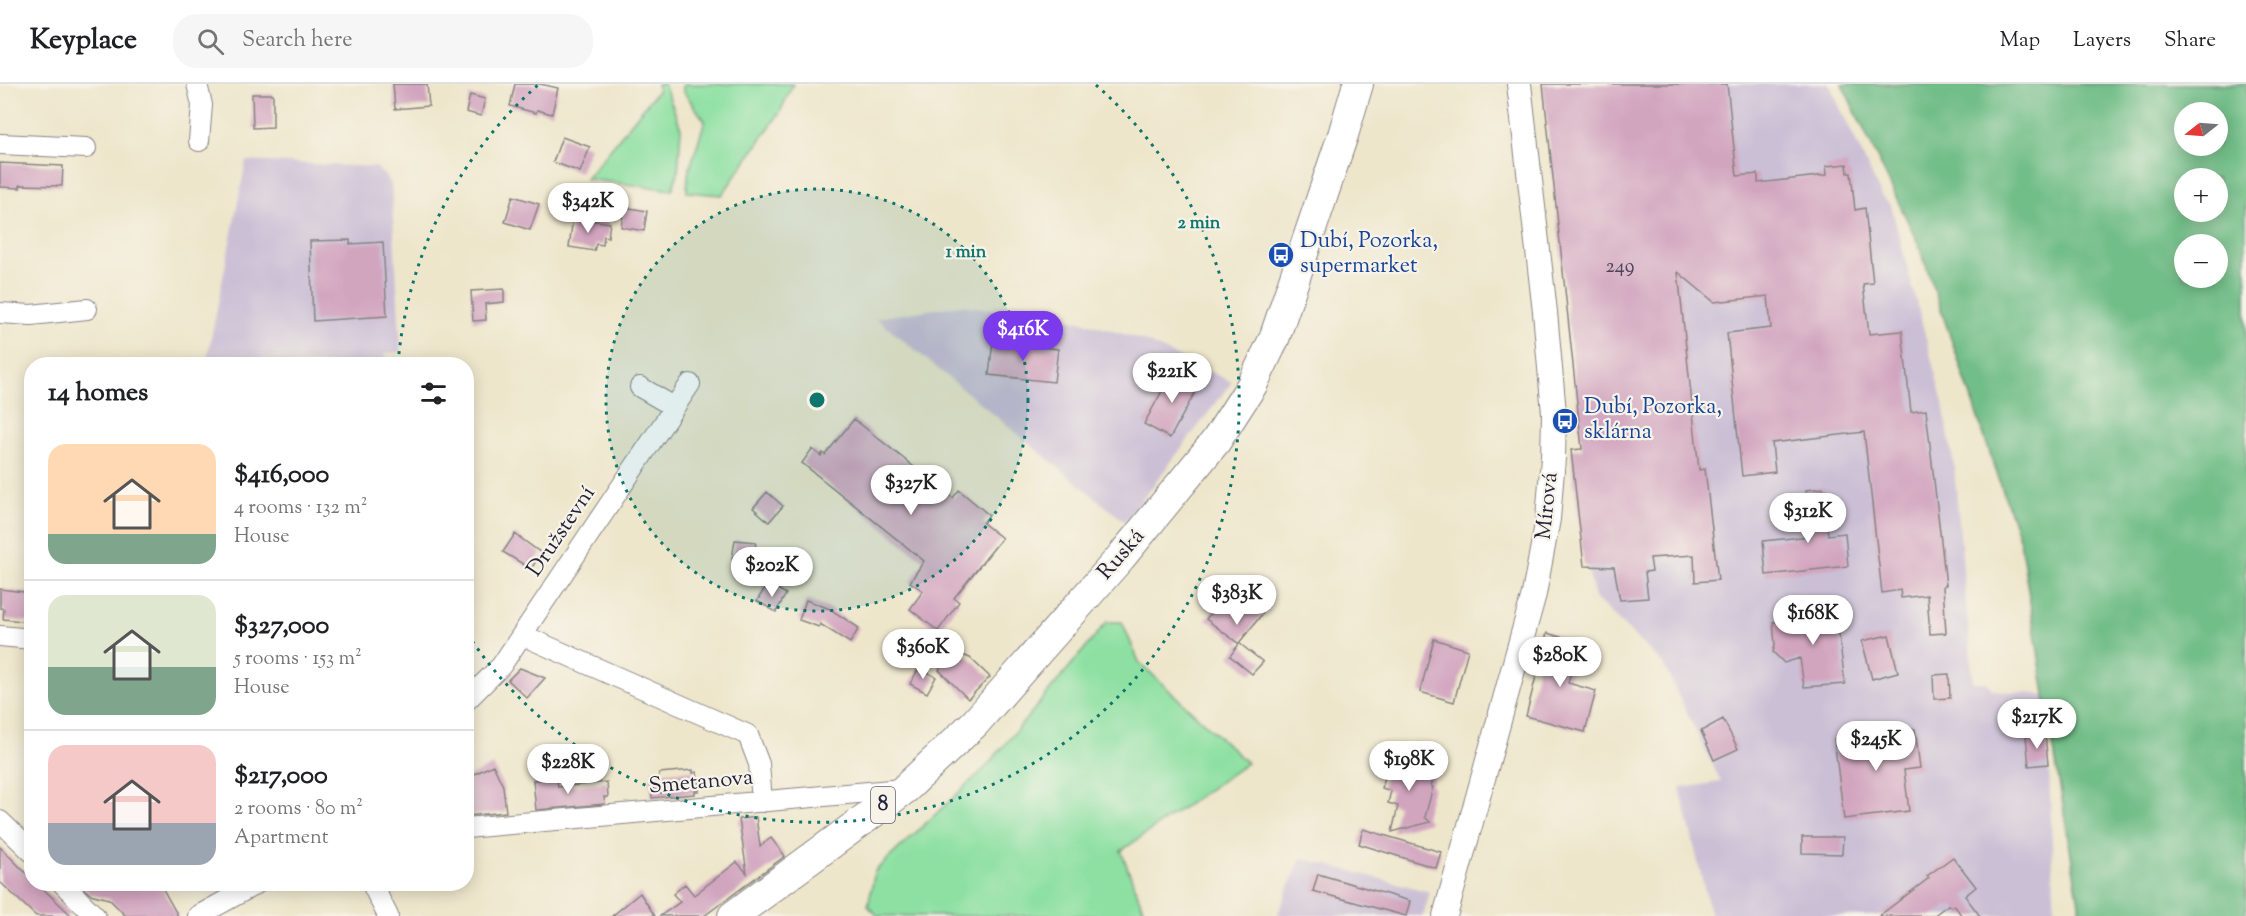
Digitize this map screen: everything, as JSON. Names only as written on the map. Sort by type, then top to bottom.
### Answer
[{"type":"main road","name":"Ruská","points":[[733,916],[905,789],[975,723],[1121,557],[1216,441],[1240,406],[1267,356],[1286,309],[1358,84]]},
{"type":"street","points":[[197,84],[202,105],[199,141]]},
{"type":"street","name":"Mírová","points":[[1445,916],[1534,594],[1545,544],[1551,492],[1554,428],[1552,378],[1519,84]]},
{"type":"street","points":[[0,144],[86,148]]},
{"type":"street","points":[[0,313],[31,315],[87,309]]},
{"type":"street","name":"Družstevní","points":[[474,693],[501,666],[690,384]]},
{"type":"street","points":[[640,387],[674,407]]},
{"type":"street","points":[[522,635],[748,735],[759,764],[762,802]]},
{"type":"street","points":[[0,636],[24,638]]},
{"type":"street","name":"Smetanova","points":[[474,827],[905,789]]},
{"type":"street","points":[[0,821],[24,844]]},
{"type":"street","points":[[70,891],[95,916]]},
{"type":"street","points":[[198,916],[243,891]]},
{"type":"street","points":[[376,891],[388,916]]},
{"type":"shaded area","points":[[1543,84],[1829,84],[1881,195],[1891,205],[1943,403],[1954,466],[1973,682],[1987,682],[1992,690],[2046,695],[2055,916],[1711,916],[1680,788],[1721,782],[1663,664],[1595,598],[1587,566],[1584,563],[1571,450],[1582,449]]},
{"type":"shaded area","points":[[246,161],[376,167],[391,184],[401,352],[385,353],[385,357],[207,357]]},
{"type":"shaded area","points":[[961,305],[1080,321],[1140,339],[1232,382],[1125,522],[876,318]]},
{"type":"shaded area","points":[[1301,858],[1430,892],[1423,916],[1277,916]]},
{"type":"green space","points":[[657,84],[664,84],[681,128],[678,173],[672,190],[586,179],[658,90]]},
{"type":"green space","points":[[683,84],[793,84],[780,112],[722,195],[687,192],[688,174],[705,121],[683,91]]},
{"type":"green space","points":[[1842,84],[2246,84],[2246,916],[2081,916],[2020,541],[1919,245]]},
{"type":"green space","points":[[1107,622],[1122,622],[1139,662],[1247,763],[1121,851],[1146,916],[878,916],[868,906],[875,871],[986,767]]},
{"type":"building","points":[[393,84],[427,84],[429,106],[395,109]]},
{"type":"building","points":[[515,84],[540,84],[558,88],[552,114],[537,110],[536,113],[510,106]]},
{"type":"building","points":[[1543,84],[1727,84],[1737,176],[1758,174],[1758,183],[1827,175],[1826,166],[1847,164],[1848,173],[1851,173],[1855,210],[1865,208],[1873,283],[1863,284],[1869,334],[1902,331],[1911,412],[1926,410],[1946,585],[1943,586],[1946,633],[1930,634],[1927,595],[1901,598],[1900,590],[1882,593],[1864,432],[1772,443],[1775,472],[1742,476],[1727,333],[1771,328],[1768,296],[1714,302],[1678,272],[1699,470],[1705,469],[1718,580],[1695,582],[1694,555],[1650,558],[1652,571],[1645,572],[1648,598],[1620,600],[1614,567],[1584,566],[1571,450],[1582,449]]},
{"type":"building","points":[[252,94],[273,94],[273,127],[253,128]]},
{"type":"building","points":[[470,95],[485,99],[481,116],[466,112]]},
{"type":"building","points":[[562,137],[590,147],[580,172],[553,162]]},
{"type":"building","points":[[0,163],[63,166],[62,186],[0,187]]},
{"type":"building","points":[[513,196],[539,204],[530,230],[505,222]]},
{"type":"building","points":[[624,207],[647,211],[644,231],[621,227]]},
{"type":"building","points":[[573,218],[610,223],[608,237],[604,236],[603,245],[596,244],[594,251],[569,247]]},
{"type":"building","points":[[350,240],[350,244],[383,242],[387,316],[313,321],[310,241]]},
{"type":"building","points":[[504,289],[504,302],[485,304],[486,320],[473,321],[471,291]]},
{"type":"building","points":[[993,341],[1058,349],[1054,382],[989,375]]},
{"type":"building","points":[[1173,371],[1199,385],[1170,438],[1144,424]]},
{"type":"building","points":[[854,419],[953,498],[959,490],[989,515],[983,523],[1002,538],[954,598],[959,602],[938,631],[910,609],[923,591],[910,582],[924,561],[802,463],[812,449],[821,456],[823,453],[825,455]]},
{"type":"building","points":[[1823,488],[1828,535],[1845,533],[1848,566],[1766,575],[1763,541],[1811,536],[1806,490]]},
{"type":"building","points":[[767,492],[783,506],[769,522],[753,508]]},
{"type":"building","points":[[515,534],[541,553],[531,569],[503,552]]},
{"type":"building","points":[[735,540],[756,542],[753,561],[732,559]]},
{"type":"building","points":[[768,583],[786,594],[776,612],[757,601]]},
{"type":"building","points":[[1231,588],[1263,613],[1239,643],[1263,662],[1252,674],[1230,656],[1239,644],[1206,619]]},
{"type":"building","points":[[0,589],[24,592],[24,621],[3,619],[4,609],[0,608]]},
{"type":"building","points":[[806,600],[830,609],[859,628],[850,643],[820,624],[819,627],[799,620]]},
{"type":"building","points":[[1835,602],[1845,684],[1804,687],[1800,658],[1784,663],[1773,652],[1775,645],[1773,622],[1812,617],[1811,605]]},
{"type":"building","points":[[1547,633],[1574,641],[1572,648],[1577,650],[1568,683],[1596,691],[1585,732],[1526,716]]},
{"type":"building","points":[[1889,635],[1898,672],[1872,679],[1862,641]]},
{"type":"building","points":[[1434,639],[1468,650],[1454,702],[1420,692]]},
{"type":"building","points":[[950,650],[970,658],[990,677],[968,699],[939,670]]},
{"type":"building","points":[[520,668],[545,678],[527,698],[508,680]]},
{"type":"building","points":[[919,668],[936,677],[927,693],[910,684]]},
{"type":"building","points":[[1949,674],[1950,698],[1934,699],[1933,675]]},
{"type":"building","points":[[1723,719],[1738,749],[1714,760],[1701,731]]},
{"type":"building","points":[[1915,729],[1920,768],[1904,770],[1909,811],[1844,819],[1834,739]]},
{"type":"building","points":[[2045,734],[2048,764],[2029,766],[2026,736]]},
{"type":"building","points":[[1390,758],[1413,765],[1415,759],[1431,764],[1429,771],[1435,773],[1425,817],[1430,822],[1392,832],[1398,806],[1388,803],[1391,791],[1382,788]]},
{"type":"building","points":[[493,765],[503,786],[506,812],[474,815],[474,774]]},
{"type":"building","points":[[693,770],[693,773],[697,772],[699,791],[695,791],[695,794],[652,798],[650,779],[659,778],[659,773]]},
{"type":"building","points":[[557,779],[558,787],[607,782],[608,797],[604,797],[605,804],[536,810],[533,780]]},
{"type":"building","points":[[756,817],[760,846],[771,838],[785,856],[704,916],[660,916],[680,902],[673,894],[685,884],[694,895],[737,862],[747,873],[739,819]]},
{"type":"building","points":[[1363,829],[1441,852],[1436,868],[1359,844]]},
{"type":"building","points":[[1802,837],[1843,837],[1842,854],[1802,853]]},
{"type":"building","points":[[0,847],[24,871],[24,891],[45,891],[72,916],[36,916],[0,882]]},
{"type":"building","points":[[1953,857],[1976,887],[1965,896],[1980,916],[1962,916],[1954,905],[1951,907],[1948,905],[1933,916],[1879,916],[1929,878],[1927,876]]},
{"type":"building","points":[[1318,874],[1410,901],[1406,916],[1313,891]]},
{"type":"building","points":[[87,891],[164,891],[178,916],[126,916],[109,899]]},
{"type":"building","points":[[640,893],[655,916],[612,916]]},
{"type":"place","name":"Dubí, Pozorka, supermarket","points":[[1281,255]]},
{"type":"place","name":"Dubí, Pozorka, sklárna","points":[[1565,421]]}]
